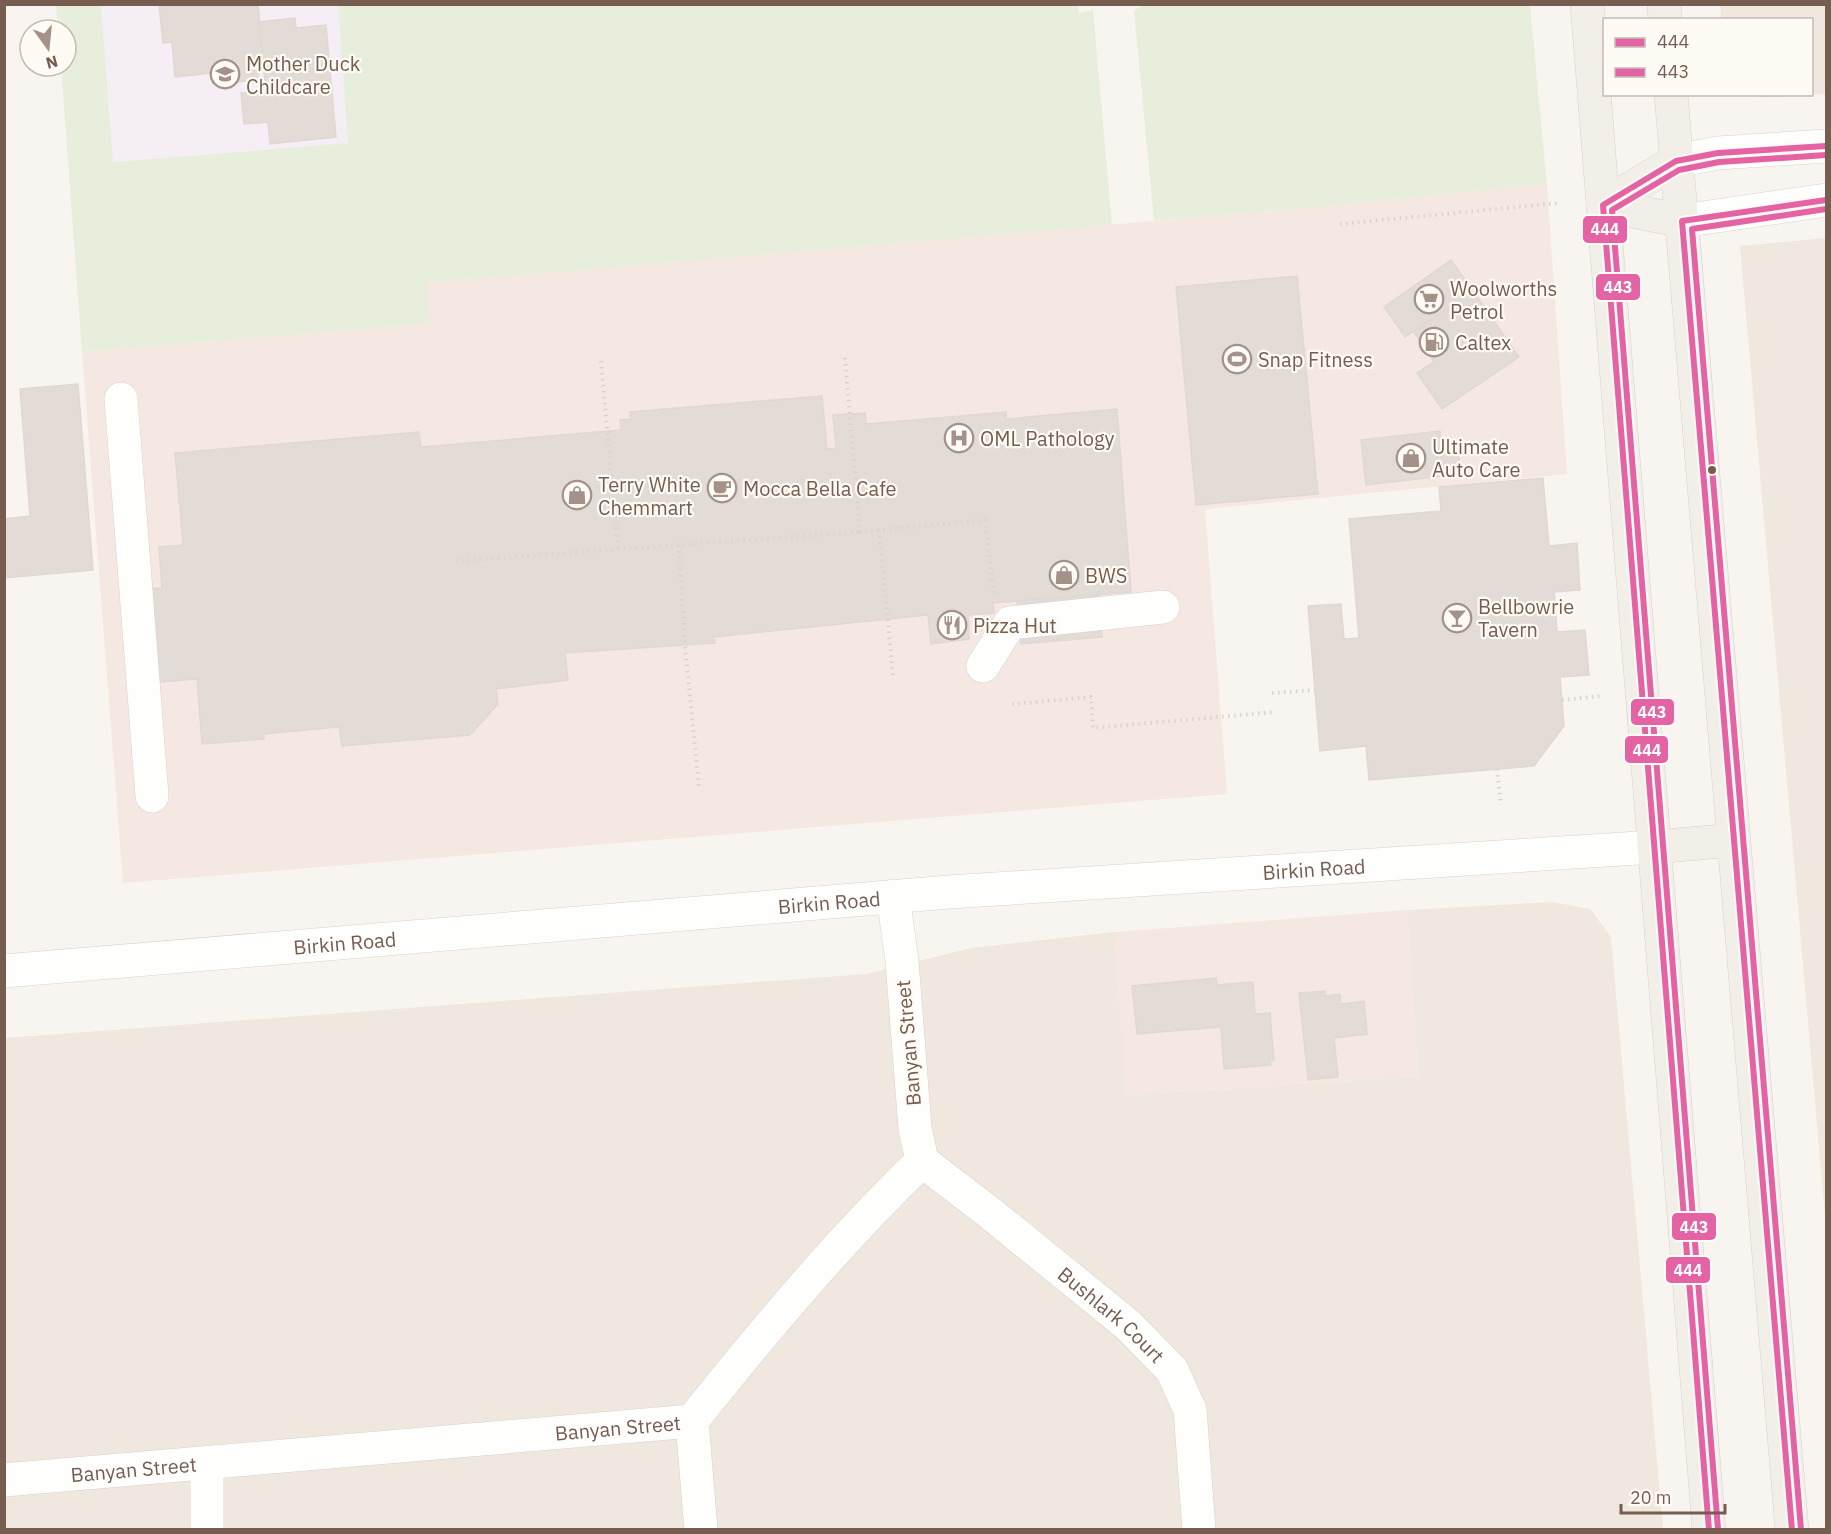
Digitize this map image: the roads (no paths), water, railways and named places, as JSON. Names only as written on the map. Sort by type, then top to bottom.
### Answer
[{"type":"main road","points":[[1587,4],[1709,1530]]},
{"type":"main road","points":[[1671,96],[1792,1530]]},
{"type":"main road","points":[[1603,205],[1676,161]]},
{"type":"main road","points":[[1603,205],[1682,221]]},
{"type":"main road","points":[[1654,847],[1734,840]]},
{"type":"street","points":[[1676,161],[1718,153],[1827,146]]},
{"type":"street","points":[[1682,221],[1827,200]]},
{"type":"street","points":[[121,399],[152,796]]},
{"type":"street","points":[[983,666],[1010,622],[1163,607]]},
{"type":"street","name":"Birkin Road","points":[[4,970],[893,896],[1654,847]]},
{"type":"street","name":"Banyan Street","points":[[4,1480],[692,1421],[734,1368],[878,1203],[922,1161],[915,1128],[902,961],[893,896]]},
{"type":"street","name":"Bushlark Court","points":[[922,1161],[1128,1325],[1172,1370],[1190,1410],[1199,1530]]},
{"type":"street","points":[[692,1421],[701,1530]]},
{"type":"street","points":[[207,1464],[207,1530]]},
{"type":"place","name":"Mother Duck Childcare","points":[[225,74]]},
{"type":"place","name":"Woolworths Petrol","points":[[1429,299]]},
{"type":"place","name":"Caltex","points":[[1434,342]]},
{"type":"place","name":"Snap Fitness","points":[[1237,359]]},
{"type":"place","name":"OML Pathology","points":[[959,438]]},
{"type":"place","name":"Ultimate Auto Care","points":[[1411,458]]},
{"type":"place","name":"Mocca Bella Cafe","points":[[722,488]]},
{"type":"place","name":"Terry White Chemmart","points":[[577,495]]},
{"type":"place","name":"BWS","points":[[1064,575]]},
{"type":"place","name":"Bellbowrie Tavern","points":[[1457,618]]},
{"type":"place","name":"Pizza Hut","points":[[952,625]]}]
